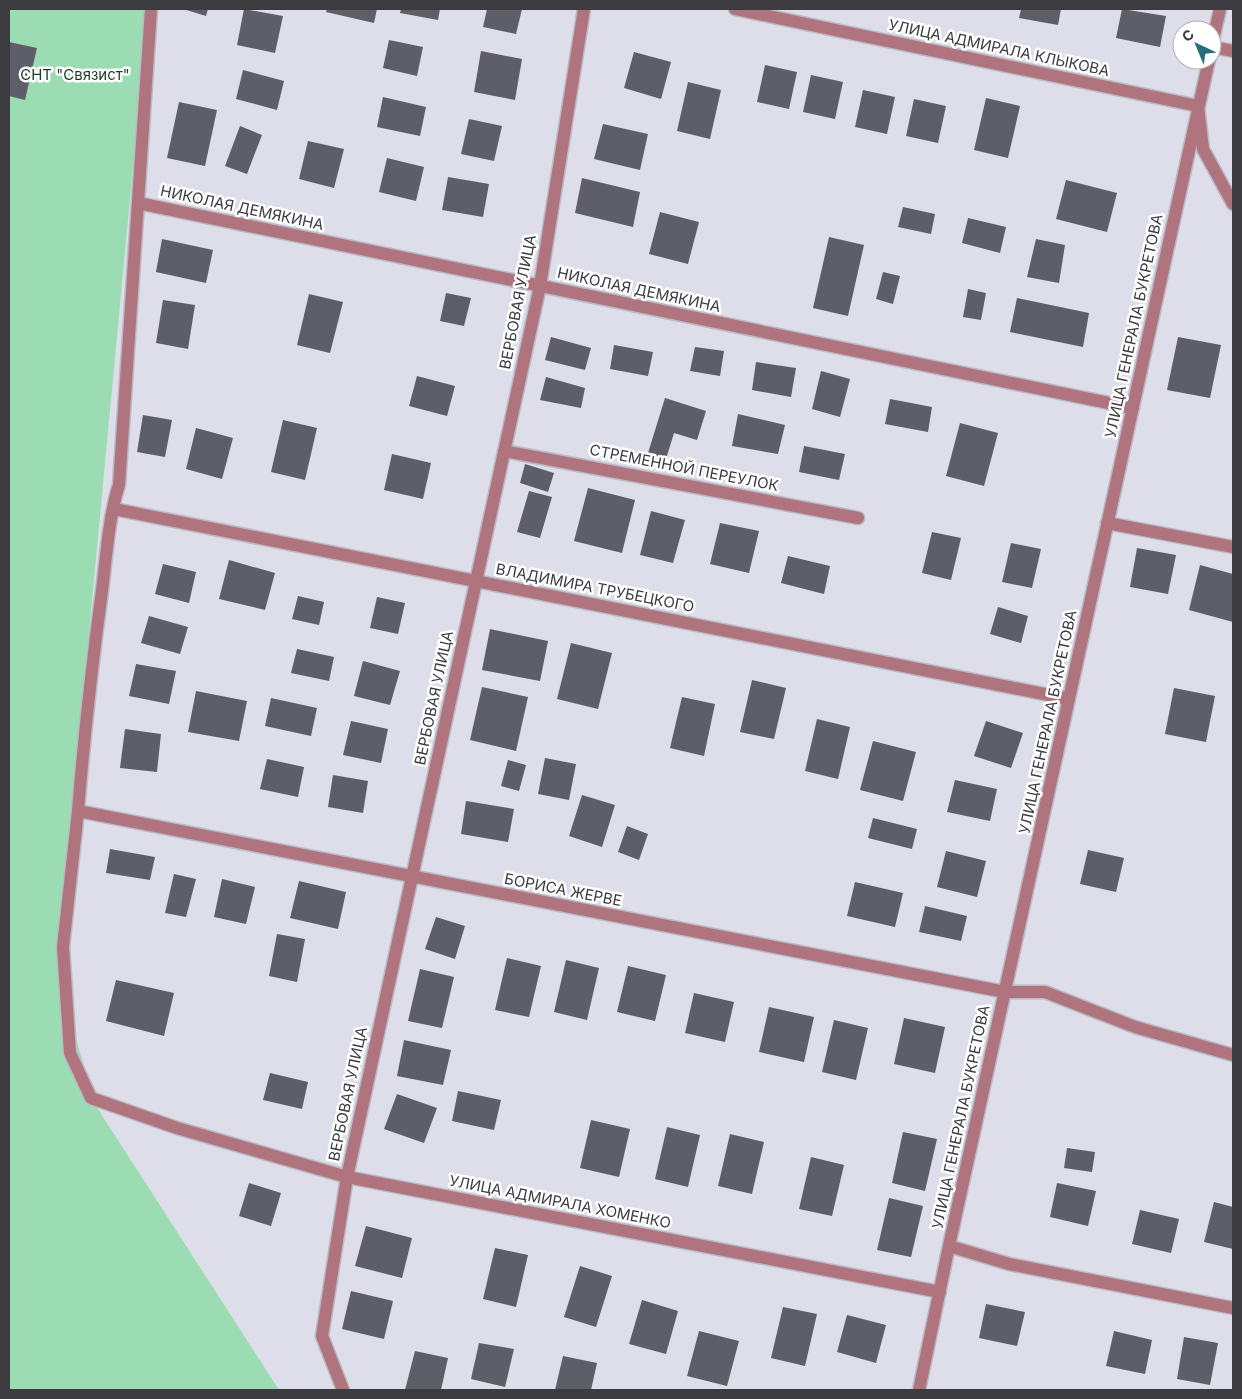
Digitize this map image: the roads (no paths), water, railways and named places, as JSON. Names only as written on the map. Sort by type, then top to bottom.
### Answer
[{"type":"street","name":"УЛИЦА АДМИРАЛА ХОМЕНКО","points":[[151,9],[119,485],[116,495],[88,702],[63,947],[70,1053],[91,1098],[177,1128],[347,1177],[940,1292]]},
{"type":"street","name":"ВЕРБОВАЯ УЛИЦА","points":[[343,1390],[322,1336],[347,1177],[540,286],[584,9]]},
{"type":"street","name":"УЛИЦА АДМИРАЛА КЛЫКОВА","points":[[735,9],[1198,106]]},
{"type":"street","name":"УЛИЦА ГЕНЕРАЛА БУКРЕТОВА","points":[[920,1390],[949,1246],[1206,70]]},
{"type":"street","points":[[1198,106],[1203,148],[1233,204]]},
{"type":"street","name":"НИКОЛАЯ ДЕМЯКИНА","points":[[138,203],[1133,408]]},
{"type":"street","name":"СТРЕМЕННОЙ ПЕРЕУЛОК","points":[[504,450],[858,518]]},
{"type":"street","name":"ВЛАДИМИРА ТРУБЕЦКОГО","points":[[114,509],[1069,699]]},
{"type":"street","points":[[1107,524],[1233,547]]},
{"type":"street","name":"БОРИСА ЖЕРВЕ","points":[[78,811],[115,820],[1005,992],[1045,992],[1135,1026],[1233,1056]]},
{"type":"street","points":[[949,1246],[1009,1264],[1233,1308]]},
{"type":"park label","name":"СНТ \"Связист\"","points":[[75,75]]}]
